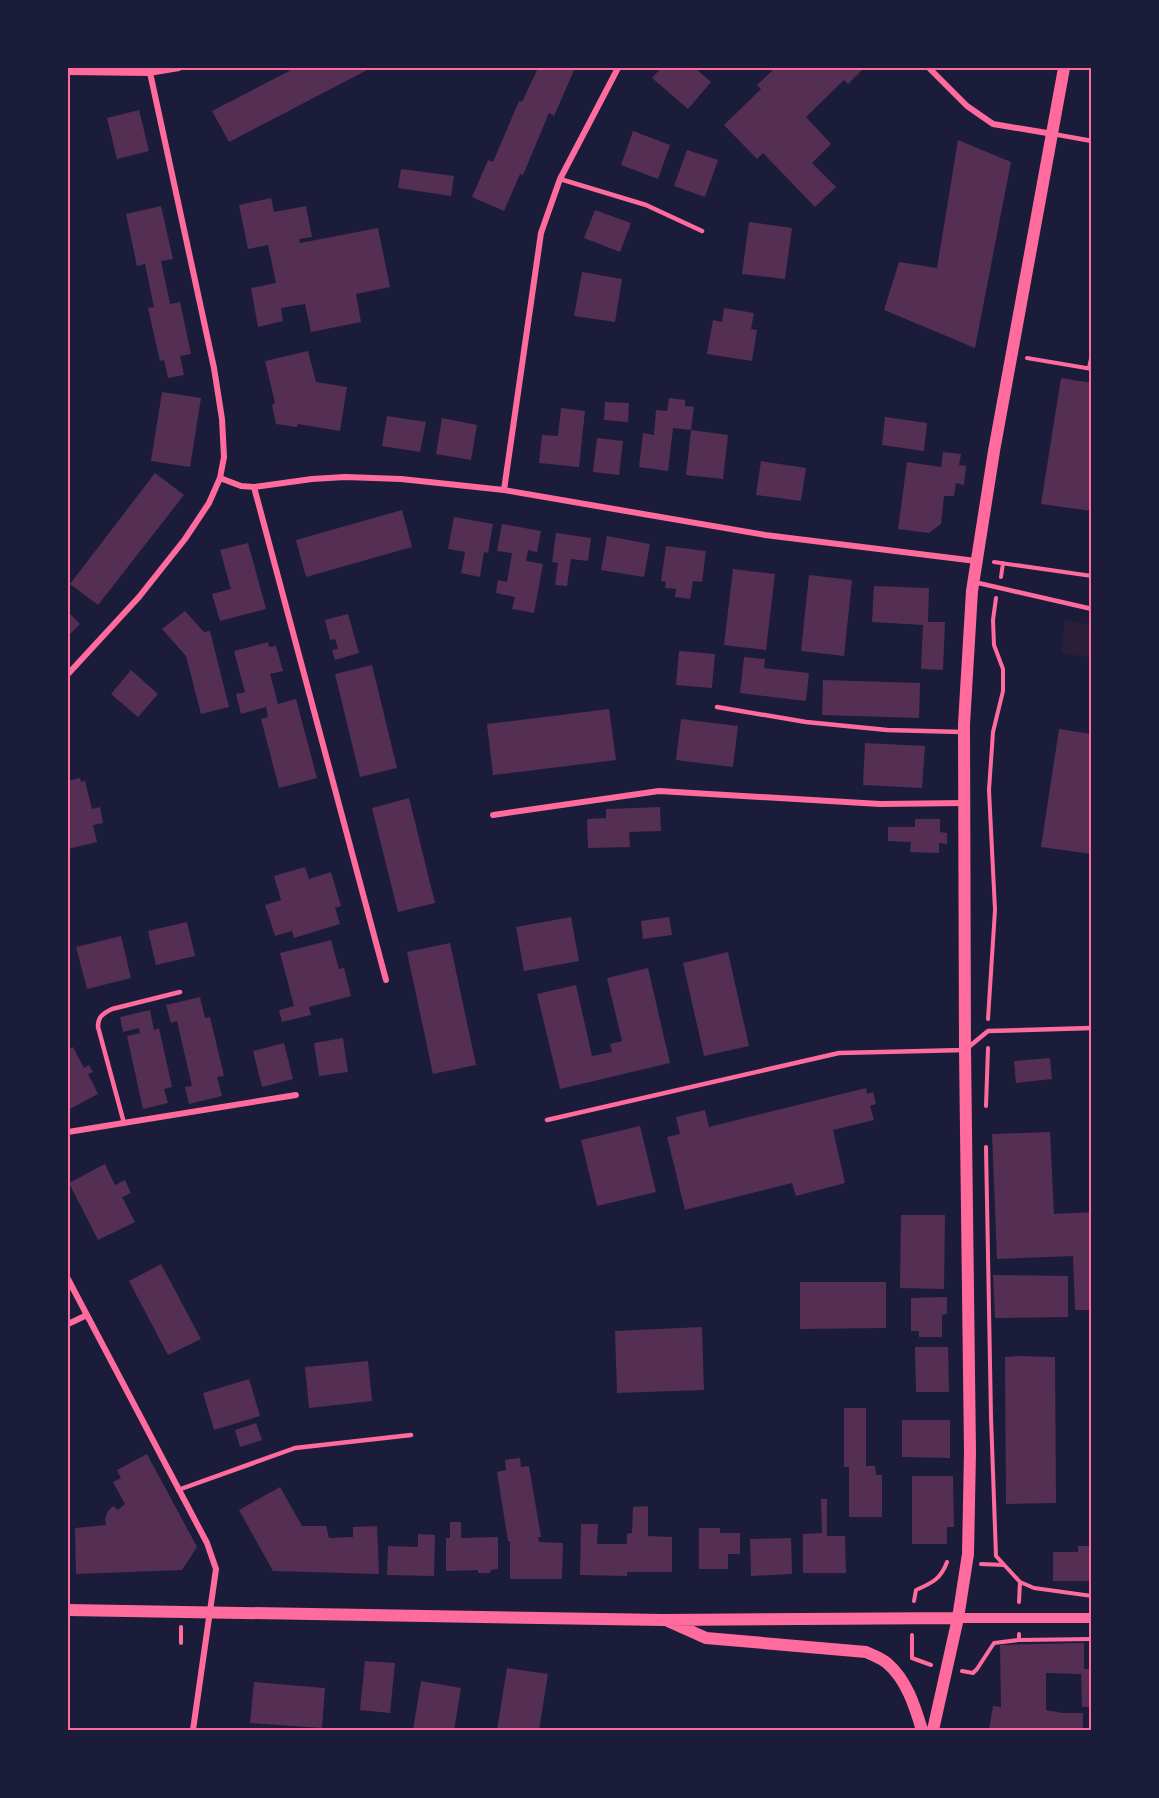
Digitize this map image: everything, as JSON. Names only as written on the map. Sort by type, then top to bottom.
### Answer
[{"type":"main road","points":[[933,1731],[958,1618],[968,1554],[964,732],[973,582],[994,451],[1064,68]]},
{"type":"main road","points":[[68,1610],[664,1620],[958,1618]]},
{"type":"main road","points":[[664,1620],[706,1638],[866,1652],[886,1662],[898,1676],[913,1702],[922,1731]]},
{"type":"street","points":[[68,72],[179,68]]},
{"type":"street","points":[[504,490],[541,233],[560,179],[618,68]]},
{"type":"street","points":[[929,68],[968,106],[993,124],[1053,134]]},
{"type":"street","points":[[68,674],[139,597],[184,539],[209,503],[220,478],[224,457],[222,419],[214,368],[149,70]]},
{"type":"street","points":[[220,478],[241,486],[254,487],[345,477],[401,479],[504,490],[765,535],[976,561]]},
{"type":"street","points":[[254,487],[386,980]]},
{"type":"street","points":[[494,814],[659,791],[880,804],[965,803]]},
{"type":"street","points":[[68,1132],[296,1095]]},
{"type":"street","points":[[68,1279],[207,1543],[216,1569],[193,1731]]},
{"type":"street","points":[[68,1324],[87,1315]]},
{"type":"street","points":[[958,1618],[1092,1618]]},
{"type":"lane","points":[[1053,134],[1092,141]]},
{"type":"lane","points":[[560,179],[646,205],[702,231]]},
{"type":"lane","points":[[973,582],[1092,609]]},
{"type":"lane","points":[[717,707],[806,722],[887,730],[964,732]]},
{"type":"lane","points":[[124,1123],[98,1028],[98,1020],[112,1009],[180,992]]},
{"type":"lane","points":[[548,1120],[839,1053],[965,1050],[988,1031],[1092,1028]]},
{"type":"lane","points":[[178,1490],[295,1448],[411,1435]]},
{"type":"path","points":[[1013,356],[1090,368],[1092,354]]},
{"type":"path","points":[[976,561],[1092,576]]},
{"type":"path","points":[[985,1113],[995,910],[989,790],[993,732],[1004,691],[1003,669],[994,645],[993,620],[1003,563]]},
{"type":"path","points":[[986,1137],[996,1556],[1020,1582],[1034,1588],[1092,1596]]},
{"type":"path","points":[[1019,1640],[1092,1639]]},
{"type":"shaded area","points":[[1065,620],[1091,625],[1091,658],[1061,653]]},
{"type":"building","points":[[295,68],[371,68],[229,142],[212,111]]},
{"type":"building","points":[[538,68],[575,68],[554,116],[549,113],[523,175],[520,174],[504,211],[472,197],[488,160],[493,162],[519,101],[522,102]]},
{"type":"building","points":[[661,68],[695,68],[711,82],[688,109],[652,78]]},
{"type":"building","points":[[775,68],[864,68],[848,84],[844,80],[806,117],[831,144],[812,163],[836,187],[815,207],[763,153],[757,159],[724,125],[761,89],[757,85]]},
{"type":"building","points":[[139,110],[149,151],[117,159],[107,118]]},
{"type":"building","points":[[633,131],[670,145],[658,179],[621,165]]},
{"type":"building","points":[[958,140],[1011,162],[975,348],[884,310],[899,262],[937,268]]},
{"type":"building","points":[[687,150],[718,160],[705,197],[674,186]]},
{"type":"building","points":[[401,169],[454,176],[451,196],[398,188]]},
{"type":"building","points":[[271,198],[274,212],[306,206],[312,237],[299,239],[300,243],[378,228],[390,287],[356,294],[361,322],[311,332],[305,304],[281,308],[283,321],[258,327],[251,288],[276,283],[268,245],[248,249],[239,205]]},
{"type":"building","points":[[161,206],[173,259],[161,261],[170,304],[180,302],[191,354],[180,356],[184,375],[168,378],[164,360],[160,361],[148,308],[154,307],[145,264],[137,266],[126,214]]},
{"type":"building","points":[[595,210],[631,223],[620,252],[584,238]]},
{"type":"building","points":[[749,222],[792,228],[785,279],[742,274]]},
{"type":"building","points":[[582,272],[622,279],[615,322],[574,316]]},
{"type":"building","points":[[724,308],[754,313],[751,329],[757,330],[752,361],[707,354],[713,320],[722,322]]},
{"type":"building","points":[[308,351],[316,382],[347,387],[340,431],[298,424],[297,427],[276,424],[272,405],[275,403],[265,361]]},
{"type":"building","points":[[1061,378],[1092,383],[1092,511],[1041,504]]},
{"type":"building","points":[[162,392],[201,398],[190,467],[151,461]]},
{"type":"building","points":[[669,398],[685,400],[685,406],[694,407],[691,430],[673,428],[668,471],[639,467],[643,433],[654,435],[656,410],[667,411]]},
{"type":"building","points":[[605,402],[629,403],[628,422],[604,420]]},
{"type":"building","points":[[561,408],[585,411],[579,467],[539,463],[542,435],[558,436]]},
{"type":"building","points":[[387,416],[426,422],[420,452],[382,446]]},
{"type":"building","points":[[885,417],[927,423],[924,451],[882,445]]},
{"type":"building","points":[[442,418],[477,425],[471,460],[436,454]]},
{"type":"building","points":[[691,430],[728,435],[723,479],[686,475]]},
{"type":"building","points":[[597,438],[623,441],[619,475],[593,472]]},
{"type":"building","points":[[943,452],[961,454],[959,465],[966,466],[964,485],[956,483],[954,496],[944,496],[941,524],[929,533],[898,529],[907,462],[941,467]]},
{"type":"building","points":[[761,461],[806,468],[801,501],[756,495]]},
{"type":"building","points":[[155,473],[184,495],[98,605],[70,584]]},
{"type":"building","points":[[402,510],[412,547],[306,577],[296,540]]},
{"type":"building","points":[[454,517],[493,524],[488,553],[484,552],[480,577],[461,573],[465,552],[448,549]]},
{"type":"building","points":[[502,524],[541,531],[537,552],[528,550],[526,561],[543,564],[534,613],[512,609],[515,597],[496,593],[498,580],[507,582],[512,553],[497,551]]},
{"type":"building","points":[[556,533],[591,538],[588,561],[571,559],[567,586],[555,585],[558,563],[552,562]]},
{"type":"building","points":[[607,536],[650,544],[644,577],[601,570]]},
{"type":"building","points":[[248,543],[266,609],[220,621],[212,594],[231,589],[220,550]]},
{"type":"building","points":[[666,546],[706,551],[702,582],[693,581],[690,599],[675,597],[676,589],[665,588],[666,582],[661,581]]},
{"type":"building","points":[[733,569],[775,574],[766,650],[724,645]]},
{"type":"building","points":[[809,575],[852,580],[844,656],[801,651]]},
{"type":"building","points":[[874,586],[929,588],[928,622],[945,622],[943,670],[921,669],[923,625],[872,622]]},
{"type":"building","points":[[185,611],[204,632],[210,631],[229,707],[201,714],[186,656],[162,629]]},
{"type":"building","points":[[68,612],[80,624],[68,636]]},
{"type":"building","points":[[348,614],[359,653],[335,660],[332,650],[338,649],[335,639],[330,640],[325,620]]},
{"type":"building","points":[[268,642],[269,647],[276,646],[283,671],[270,674],[278,704],[296,699],[317,778],[279,788],[261,719],[268,717],[266,707],[241,714],[236,694],[245,692],[234,651]]},
{"type":"building","points":[[679,651],[715,654],[712,688],[676,685]]},
{"type":"building","points":[[744,657],[765,659],[764,668],[809,673],[806,701],[740,693]]},
{"type":"building","points":[[372,665],[397,768],[360,777],[335,674]]},
{"type":"building","points":[[131,670],[158,694],[138,717],[111,694]]},
{"type":"building","points":[[823,680],[920,683],[919,718],[822,715]]},
{"type":"building","points":[[609,709],[616,760],[493,775],[487,724]]},
{"type":"building","points":[[681,719],[738,726],[733,767],[676,760]]},
{"type":"building","points":[[1059,729],[1092,734],[1092,854],[1041,847]]},
{"type":"building","points":[[865,743],[925,746],[922,788],[863,785]]},
{"type":"building","points":[[80,778],[81,782],[85,781],[92,809],[100,807],[103,823],[93,825],[97,842],[68,849],[68,781]]},
{"type":"building","points":[[409,798],[435,903],[398,912],[372,808]]},
{"type":"building","points":[[660,807],[661,831],[629,832],[630,847],[588,848],[587,819],[606,818],[606,809]]},
{"type":"building","points":[[915,819],[940,819],[940,832],[947,833],[947,844],[939,843],[939,853],[910,852],[911,842],[888,841],[888,827],[915,827]]},
{"type":"building","points":[[305,867],[309,879],[331,872],[341,906],[335,908],[340,924],[294,938],[292,931],[275,936],[265,905],[281,900],[274,876]]},
{"type":"building","points":[[571,917],[579,961],[524,971],[516,927]]},
{"type":"building","points":[[669,917],[672,935],[643,939],[641,921]]},
{"type":"building","points":[[187,922],[195,956],[156,965],[148,931]]},
{"type":"building","points":[[121,936],[131,978],[87,989],[76,947]]},
{"type":"building","points":[[331,940],[339,969],[344,968],[351,996],[309,1007],[311,1015],[282,1022],[279,1010],[294,1006],[280,953]]},
{"type":"building","points":[[450,943],[476,1065],[433,1074],[407,952]]},
{"type":"building","points":[[728,952],[749,1046],[704,1056],[683,963]]},
{"type":"building","points":[[648,968],[670,1063],[560,1089],[537,994],[576,985],[592,1056],[612,1052],[610,1044],[622,1041],[607,978]]},
{"type":"building","points":[[200,997],[205,1018],[210,1017],[224,1076],[217,1077],[222,1096],[189,1104],[185,1087],[192,1086],[177,1021],[171,1023],[166,1005]]},
{"type":"building","points":[[150,1010],[154,1030],[159,1028],[172,1087],[164,1089],[168,1103],[143,1109],[127,1036],[140,1033],[139,1028],[123,1032],[120,1017]]},
{"type":"building","points":[[343,1038],[348,1072],[319,1076],[314,1043]]},
{"type":"building","points":[[284,1043],[293,1079],[262,1087],[253,1051]]},
{"type":"building","points":[[73,1047],[84,1068],[89,1065],[93,1072],[88,1074],[98,1094],[68,1110],[68,1050]]},
{"type":"building","points":[[1050,1058],[1052,1079],[1016,1083],[1014,1061]]},
{"type":"building","points":[[866,1088],[867,1094],[873,1092],[876,1104],[870,1106],[874,1120],[833,1130],[845,1183],[796,1196],[792,1183],[685,1210],[667,1137],[680,1134],[676,1117],[705,1110],[709,1127]]},
{"type":"building","points":[[640,1126],[656,1192],[597,1206],[581,1140]]},
{"type":"building","points":[[1050,1132],[1054,1214],[1092,1212],[1092,1310],[1075,1310],[1073,1256],[997,1259],[992,1134]]},
{"type":"building","points":[[105,1164],[115,1185],[125,1180],[131,1193],[122,1197],[135,1222],[98,1240],[69,1183]]},
{"type":"building","points":[[901,1215],[945,1215],[944,1289],[900,1288]]},
{"type":"building","points":[[161,1264],[201,1339],[168,1355],[129,1281]]},
{"type":"building","points":[[993,1275],[1068,1276],[1068,1317],[995,1318]]},
{"type":"building","points":[[800,1282],[886,1282],[886,1328],[800,1329]]},
{"type":"building","points":[[947,1297],[947,1314],[942,1315],[942,1337],[919,1337],[919,1331],[911,1331],[911,1298]]},
{"type":"building","points":[[702,1327],[704,1390],[617,1393],[615,1331]]},
{"type":"building","points":[[915,1347],[948,1347],[949,1392],[916,1392]]},
{"type":"building","points":[[1005,1357],[1055,1357],[1056,1503],[1006,1504]]},
{"type":"building","points":[[368,1361],[372,1401],[309,1408],[305,1367]]},
{"type":"building","points":[[249,1379],[260,1416],[214,1430],[203,1393]]},
{"type":"building","points":[[844,1408],[866,1408],[866,1466],[875,1466],[876,1475],[882,1475],[882,1517],[849,1517],[849,1467],[844,1467]]},
{"type":"building","points":[[902,1420],[950,1420],[950,1458],[902,1457]]},
{"type":"building","points":[[256,1423],[262,1440],[240,1447],[235,1430]]},
{"type":"building","points":[[147,1454],[197,1547],[182,1570],[76,1574],[75,1528],[106,1525],[105,1519],[108,1511],[113,1506],[118,1510],[125,1504],[113,1482],[121,1478],[117,1470]]},
{"type":"building","points":[[520,1458],[521,1467],[529,1466],[541,1537],[538,1537],[539,1542],[563,1543],[562,1579],[510,1579],[510,1541],[508,1541],[497,1472],[506,1470],[505,1460]]},
{"type":"building","points":[[912,1476],[953,1476],[954,1527],[947,1527],[947,1544],[912,1544]]},
{"type":"building","points":[[280,1487],[302,1526],[326,1526],[329,1538],[353,1537],[353,1527],[377,1526],[379,1574],[273,1571],[239,1510]]},
{"type":"building","points":[[821,1499],[827,1499],[827,1536],[845,1536],[846,1573],[803,1573],[803,1534],[822,1533]]},
{"type":"building","points":[[648,1506],[648,1536],[672,1537],[672,1572],[627,1572],[627,1576],[580,1575],[581,1524],[598,1524],[597,1544],[627,1544],[627,1534],[632,1533],[633,1507]]},
{"type":"building","points":[[450,1522],[461,1522],[461,1538],[498,1537],[498,1569],[491,1570],[490,1573],[478,1573],[478,1570],[446,1571],[446,1538],[450,1538]]},
{"type":"building","points":[[699,1528],[720,1528],[720,1533],[740,1533],[740,1554],[728,1554],[728,1569],[699,1569]]},
{"type":"building","points":[[418,1534],[435,1535],[434,1576],[387,1575],[388,1546],[418,1547]]},
{"type":"building","points":[[791,1538],[792,1574],[751,1576],[750,1539]]},
{"type":"building","points":[[1078,1546],[1092,1546],[1092,1581],[1053,1581],[1053,1552],[1078,1552]]},
{"type":"building","points":[[1084,1643],[1084,1669],[1092,1669],[1092,1707],[1082,1707],[1081,1674],[1046,1673],[1046,1710],[1083,1713],[1083,1730],[989,1730],[993,1706],[1001,1707],[1000,1645]]},
{"type":"building","points":[[365,1661],[395,1663],[390,1713],[360,1710]]},
{"type":"building","points":[[507,1668],[548,1674],[539,1730],[497,1730]]},
{"type":"building","points":[[421,1681],[461,1688],[454,1730],[413,1730]]},
{"type":"building","points":[[254,1682],[325,1688],[322,1728],[250,1723]]}]
